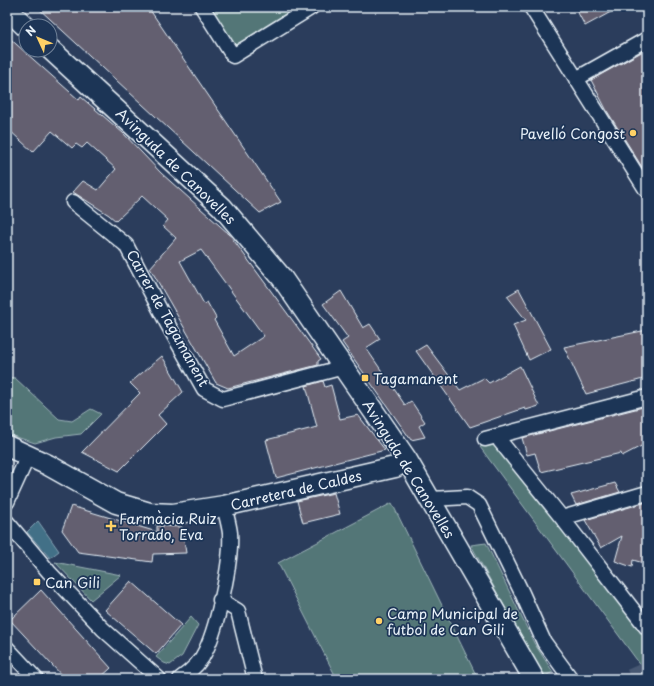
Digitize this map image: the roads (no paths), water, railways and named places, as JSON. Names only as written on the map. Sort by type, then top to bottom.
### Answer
[{"type":"street","points":[[202,7],[233,56],[312,7]]},
{"type":"street","points":[[531,7],[647,191]]},
{"type":"street","points":[[7,9],[18,19]]},
{"type":"street","points":[[576,79],[647,39]]},
{"type":"street","name":"Avinguda de Canovelles","points":[[58,56],[222,207],[282,278],[407,460],[534,679]]},
{"type":"street","name":"Carrer de Tagamanent","points":[[73,202],[126,245],[204,389],[223,399],[344,367]]},
{"type":"street","points":[[486,439],[647,397]]},
{"type":"street","points":[[500,441],[647,628]]},
{"type":"street","name":"Carretera de Caldes","points":[[7,446],[48,464],[116,503],[150,513],[173,514],[224,506],[395,467],[407,460]]},
{"type":"street","points":[[7,502],[28,456]]},
{"type":"street","points":[[562,518],[647,494]]},
{"type":"street","points":[[431,499],[467,497],[479,505],[544,642],[571,679]]},
{"type":"street","points":[[180,679],[191,671],[206,651],[220,600],[228,561],[230,533],[224,506]]},
{"type":"street","points":[[7,522],[49,572],[103,629],[159,679]]},
{"type":"street","points":[[220,600],[238,611],[255,679]]},
{"type":"street","points":[[7,648],[36,679]]},
{"type":"water","points":[[38,521],[59,551],[50,558],[27,532]]},
{"type":"tunnel","points":[[631,679],[647,672]]},
{"type":"place","name":"Pavelló Congost","points":[[633,133]]},
{"type":"place","name":"Tagamanent","points":[[365,378]]},
{"type":"place","name":"Farmàcia Ruiz Torrado, Eva","points":[[111,526]]},
{"type":"place","name":"Can Gili","points":[[37,582]]},
{"type":"place","name":"Camp Municipal de futbol de Can Gili","points":[[379,621]]}]
